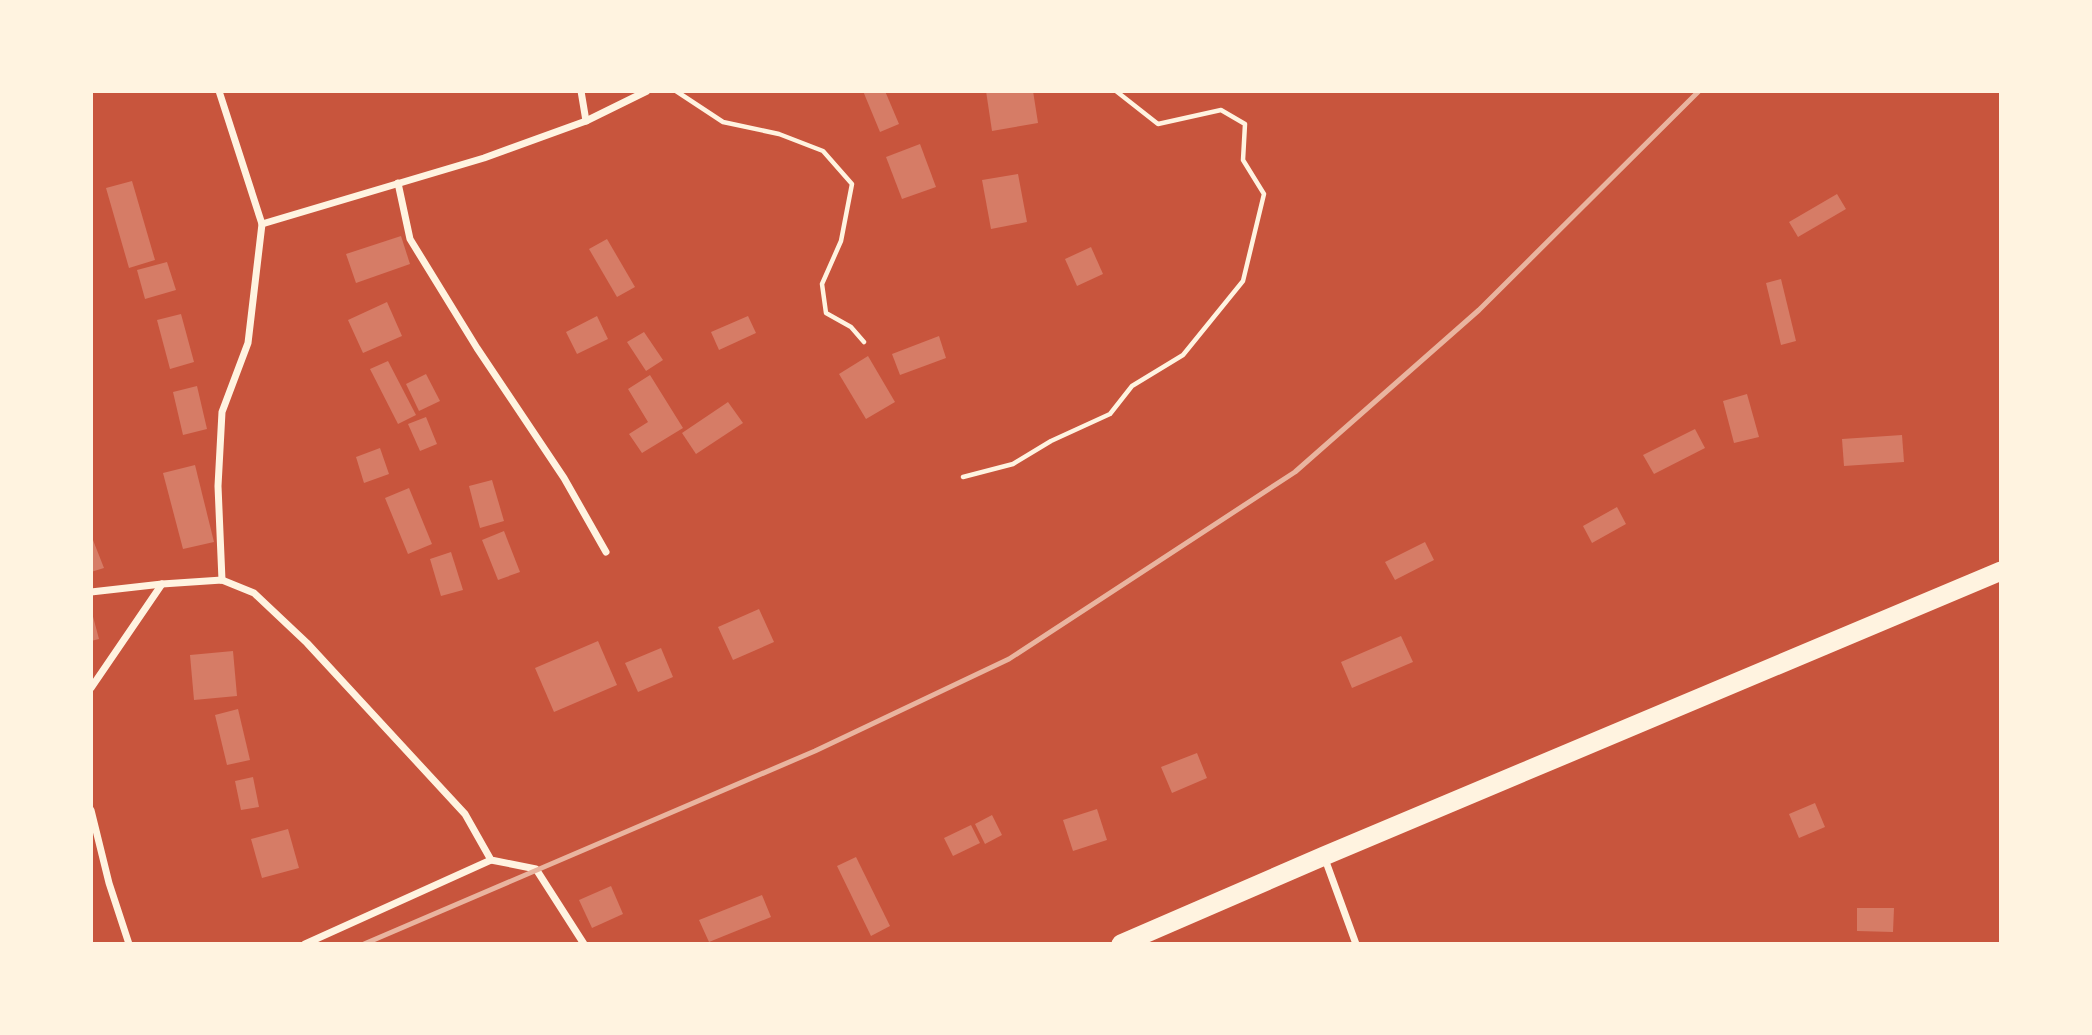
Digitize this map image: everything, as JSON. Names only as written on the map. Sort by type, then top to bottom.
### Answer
[{"type":"highway","points":[[1121,944],[1324,856],[2000,573]]},
{"type":"street","points":[[219,91],[262,224],[248,344],[222,412],[218,486],[222,580]]},
{"type":"street","points":[[581,91],[586,121]]},
{"type":"street","points":[[262,224],[484,158],[586,121],[647,91]]},
{"type":"street","points":[[398,183],[410,239],[477,348],[564,478],[606,552]]},
{"type":"street","points":[[91,592],[222,580],[254,593],[307,643],[465,814],[491,860]]},
{"type":"street","points":[[91,688],[162,584]]},
{"type":"street","points":[[91,810],[109,883],[129,944]]},
{"type":"street","points":[[1324,856],[1356,944]]},
{"type":"street","points":[[305,944],[491,860],[536,869],[584,944]]},
{"type":"path","points":[[676,91],[723,122],[779,134],[823,151],[852,184],[841,241],[822,284],[826,313],[851,327],[864,342]]},
{"type":"path","points":[[963,477],[1013,464],[1051,441],[1110,414],[1132,387],[1183,355],[1243,281],[1264,194],[1243,160],[1245,124],[1221,110],[1158,124],[1116,91]]},
{"type":"building","points":[[863,91],[885,91],[899,124],[880,132]]},
{"type":"building","points":[[986,91],[1033,91],[1038,123],[992,131]]},
{"type":"building","points":[[920,144],[936,187],[902,199],[886,157]]},
{"type":"building","points":[[1018,174],[1027,222],[991,229],[982,180]]},
{"type":"building","points":[[132,181],[155,260],[129,268],[106,188]]},
{"type":"building","points":[[1837,194],[1846,209],[1798,237],[1789,222]]},
{"type":"building","points":[[401,236],[410,264],[356,283],[346,254]]},
{"type":"building","points":[[607,239],[635,287],[617,297],[589,249]]},
{"type":"building","points":[[1091,247],[1103,274],[1077,286],[1065,259]]},
{"type":"building","points":[[167,262],[176,290],[145,299],[137,270]]},
{"type":"building","points":[[1781,279],[1796,341],[1781,345],[1766,283]]},
{"type":"building","points":[[387,302],[402,336],[363,353],[348,320]]},
{"type":"building","points":[[181,314],[194,362],[170,369],[157,320]]},
{"type":"building","points":[[597,316],[608,339],[577,354],[566,332]]},
{"type":"building","points":[[748,316],[756,333],[719,350],[711,332]]},
{"type":"building","points":[[644,332],[663,360],[646,371],[627,342]]},
{"type":"building","points":[[939,336],[946,358],[900,375],[892,354]]},
{"type":"building","points":[[868,356],[895,402],[866,419],[839,374]]},
{"type":"building","points":[[388,361],[416,415],[398,424],[370,369]]},
{"type":"building","points":[[426,374],[440,401],[419,411],[406,384]]},
{"type":"building","points":[[650,375],[683,428],[642,453],[629,434],[648,422],[628,389]]},
{"type":"building","points":[[197,386],[207,429],[183,435],[173,392]]},
{"type":"building","points":[[1747,394],[1759,437],[1734,443],[1723,401]]},
{"type":"building","points":[[728,402],[743,423],[696,454],[682,433]]},
{"type":"building","points":[[426,417],[437,444],[420,451],[408,424]]},
{"type":"building","points":[[1695,429],[1705,448],[1654,474],[1643,455]]},
{"type":"building","points":[[1902,435],[1904,462],[1844,466],[1842,439]]},
{"type":"building","points":[[380,448],[389,474],[364,483],[356,457]]},
{"type":"building","points":[[195,465],[214,542],[183,549],[163,473]]},
{"type":"building","points":[[492,480],[504,521],[480,528],[469,486]]},
{"type":"building","points":[[409,488],[432,544],[408,554],[385,498]]},
{"type":"building","points":[[1617,507],[1626,524],[1592,543],[1583,526]]},
{"type":"building","points":[[504,531],[520,572],[498,580],[482,540]]},
{"type":"building","points":[[91,535],[104,568],[91,572]]},
{"type":"building","points":[[1425,542],[1434,560],[1395,580],[1385,562]]},
{"type":"building","points":[[451,552],[463,590],[441,596],[430,559]]},
{"type":"building","points":[[91,609],[99,639],[91,641]]},
{"type":"building","points":[[759,609],[774,642],[733,660],[718,627]]},
{"type":"building","points":[[1401,636],[1413,662],[1352,688],[1341,662]]},
{"type":"building","points":[[598,641],[617,685],[554,712],[535,668]]},
{"type":"building","points":[[661,648],[673,677],[638,692],[625,663]]},
{"type":"building","points":[[233,651],[237,696],[194,700],[190,655]]},
{"type":"building","points":[[238,709],[250,760],[227,765],[215,715]]},
{"type":"building","points":[[1197,753],[1207,778],[1172,793],[1161,767]]},
{"type":"building","points":[[253,777],[259,807],[241,810],[235,781]]},
{"type":"building","points":[[1815,803],[1825,827],[1799,838],[1789,814]]},
{"type":"building","points":[[1097,809],[1107,840],[1073,851],[1063,820]]},
{"type":"building","points":[[992,815],[1002,835],[985,844],[975,824]]},
{"type":"building","points":[[971,825],[980,843],[953,856],[944,838]]},
{"type":"building","points":[[288,829],[299,868],[262,878],[251,839]]},
{"type":"building","points":[[856,857],[890,926],[871,936],[837,866]]},
{"type":"building","points":[[611,886],[623,914],[592,928],[579,900]]},
{"type":"building","points":[[762,895],[771,917],[709,942],[699,920]]},
{"type":"building","points":[[1857,908],[1894,908],[1893,932],[1857,931]]},
{"type":"railway","points":[[364,944],[815,751],[1009,659],[1295,472],[1479,310],[1699,91]]}]
